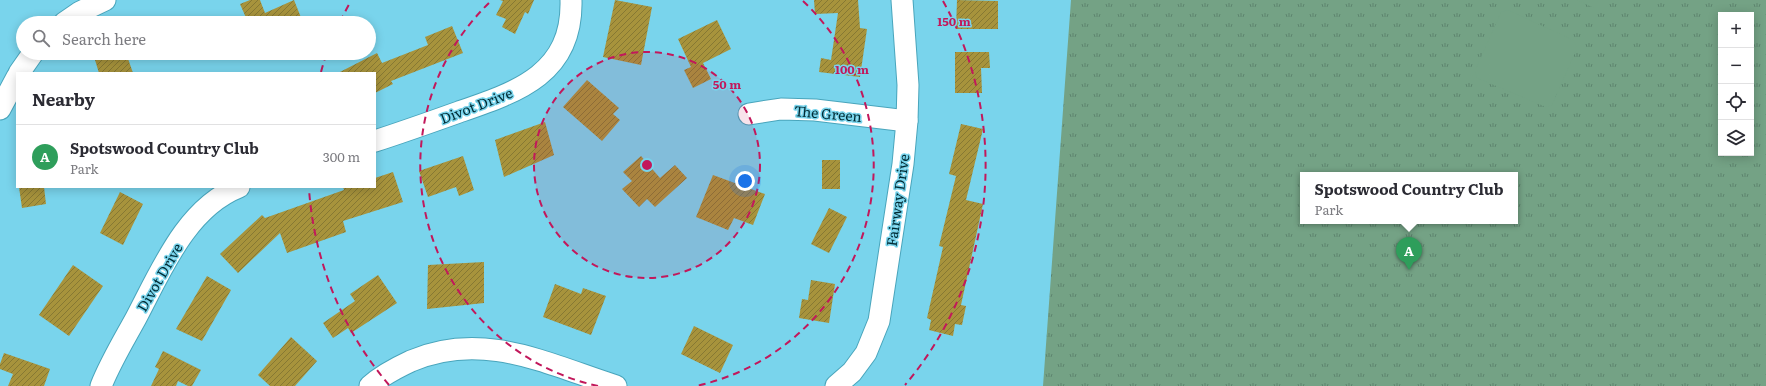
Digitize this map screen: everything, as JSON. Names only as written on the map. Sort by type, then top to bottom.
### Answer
[{"type":"street","points":[[74,16],[105,0]]},
{"type":"street","name":"Divot Drive","points":[[376,142],[498,99],[530,82],[547,67],[562,47],[570,24],[571,0]]},
{"type":"street","name":"Fairway Drive","points":[[836,386],[852,372],[863,358],[871,343],[879,321],[903,164],[907,121],[908,86],[902,0]]},
{"type":"street","points":[[20,72],[28,60]]},
{"type":"street","points":[[0,109],[16,79]]},
{"type":"street","name":"The Green","points":[[749,114],[782,110],[808,110],[907,121]]},
{"type":"street","name":"Divot Drive","points":[[101,386],[152,288],[184,233],[214,200],[238,188]]},
{"type":"street","points":[[370,386],[393,369],[416,359],[444,351],[484,348],[521,355],[616,386]]},
{"type":"green space","points":[[1071,0],[1766,0],[1766,386],[1043,386]]},
{"type":"green space","points":[[1577,0],[1598,0],[1594,8]]},
{"type":"green space","points":[[1508,10],[1573,40],[1577,48],[1552,105],[1546,107],[1477,78],[1475,71],[1501,12]]},
{"type":"building","points":[[250,0],[260,0],[265,13],[294,0],[300,16],[245,16],[240,4]]},
{"type":"building","points":[[500,0],[534,0],[528,14],[525,12],[515,34],[502,27],[506,19],[496,15],[503,1]]},
{"type":"building","points":[[615,0],[652,7],[641,65],[603,57]]},
{"type":"building","points":[[814,0],[858,0],[860,28],[867,29],[860,77],[819,72],[821,58],[831,60],[838,13],[815,14]]},
{"type":"building","points":[[957,0],[998,1],[998,29],[956,29]]},
{"type":"building","points":[[717,20],[731,49],[703,63],[711,79],[693,88],[684,70],[691,67],[678,39]]},
{"type":"building","points":[[452,26],[463,53],[391,81],[393,84],[376,92],[376,72],[340,72],[363,60],[376,60],[377,53],[382,63],[428,45],[425,37]]},
{"type":"building","points":[[955,52],[989,52],[990,68],[981,68],[982,93],[955,93]]},
{"type":"building","points":[[95,60],[128,60],[133,72],[99,72]]},
{"type":"building","points":[[587,80],[619,108],[613,114],[620,120],[602,141],[563,107]]},
{"type":"building","points":[[545,122],[554,155],[504,177],[495,140]]},
{"type":"building","points":[[961,124],[983,129],[966,200],[983,204],[961,305],[966,306],[962,325],[955,324],[953,336],[929,330],[931,320],[927,318],[943,247],[939,246],[956,176],[949,174]]},
{"type":"building","points":[[463,156],[474,190],[459,196],[456,187],[428,197],[419,171]]},
{"type":"building","points":[[641,156],[660,178],[675,165],[687,178],[655,207],[647,199],[639,207],[622,189],[632,181],[623,172]]},
{"type":"building","points":[[822,160],[840,160],[840,189],[822,189]]},
{"type":"building","points":[[393,172],[403,202],[343,221],[346,232],[287,253],[280,233],[238,273],[220,254],[262,215],[265,218],[344,190],[343,188],[376,188],[376,178]]},
{"type":"building","points":[[713,175],[765,194],[753,225],[734,218],[728,230],[696,217]]},
{"type":"building","points":[[19,188],[44,188],[46,204],[22,208]]},
{"type":"building","points":[[120,192],[143,204],[123,245],[100,233]]},
{"type":"building","points":[[829,208],[847,217],[829,253],[811,244]]},
{"type":"building","points":[[484,262],[484,303],[427,309],[428,265]]},
{"type":"building","points":[[73,265],[103,286],[69,336],[39,315]]},
{"type":"building","points":[[378,275],[397,303],[351,333],[348,328],[333,338],[323,323],[355,301],[350,294]]},
{"type":"building","points":[[207,276],[231,290],[202,341],[176,329]]},
{"type":"building","points":[[811,280],[835,284],[829,323],[799,318],[802,299],[808,300]]},
{"type":"building","points":[[555,284],[581,294],[583,288],[606,296],[591,335],[543,317]]},
{"type":"building","points":[[694,326],[733,345],[720,373],[681,354]]},
{"type":"building","points":[[291,337],[317,361],[295,386],[270,386],[258,375]]},
{"type":"building","points":[[163,351],[201,370],[192,386],[188,386],[178,381],[176,386],[151,386],[159,369],[155,367]]},
{"type":"building","points":[[4,353],[50,369],[44,386],[8,386],[13,374],[0,369],[0,364]]},
{"type":"place","name":"Spotswood Country Club","points":[[1409,270]]}]
